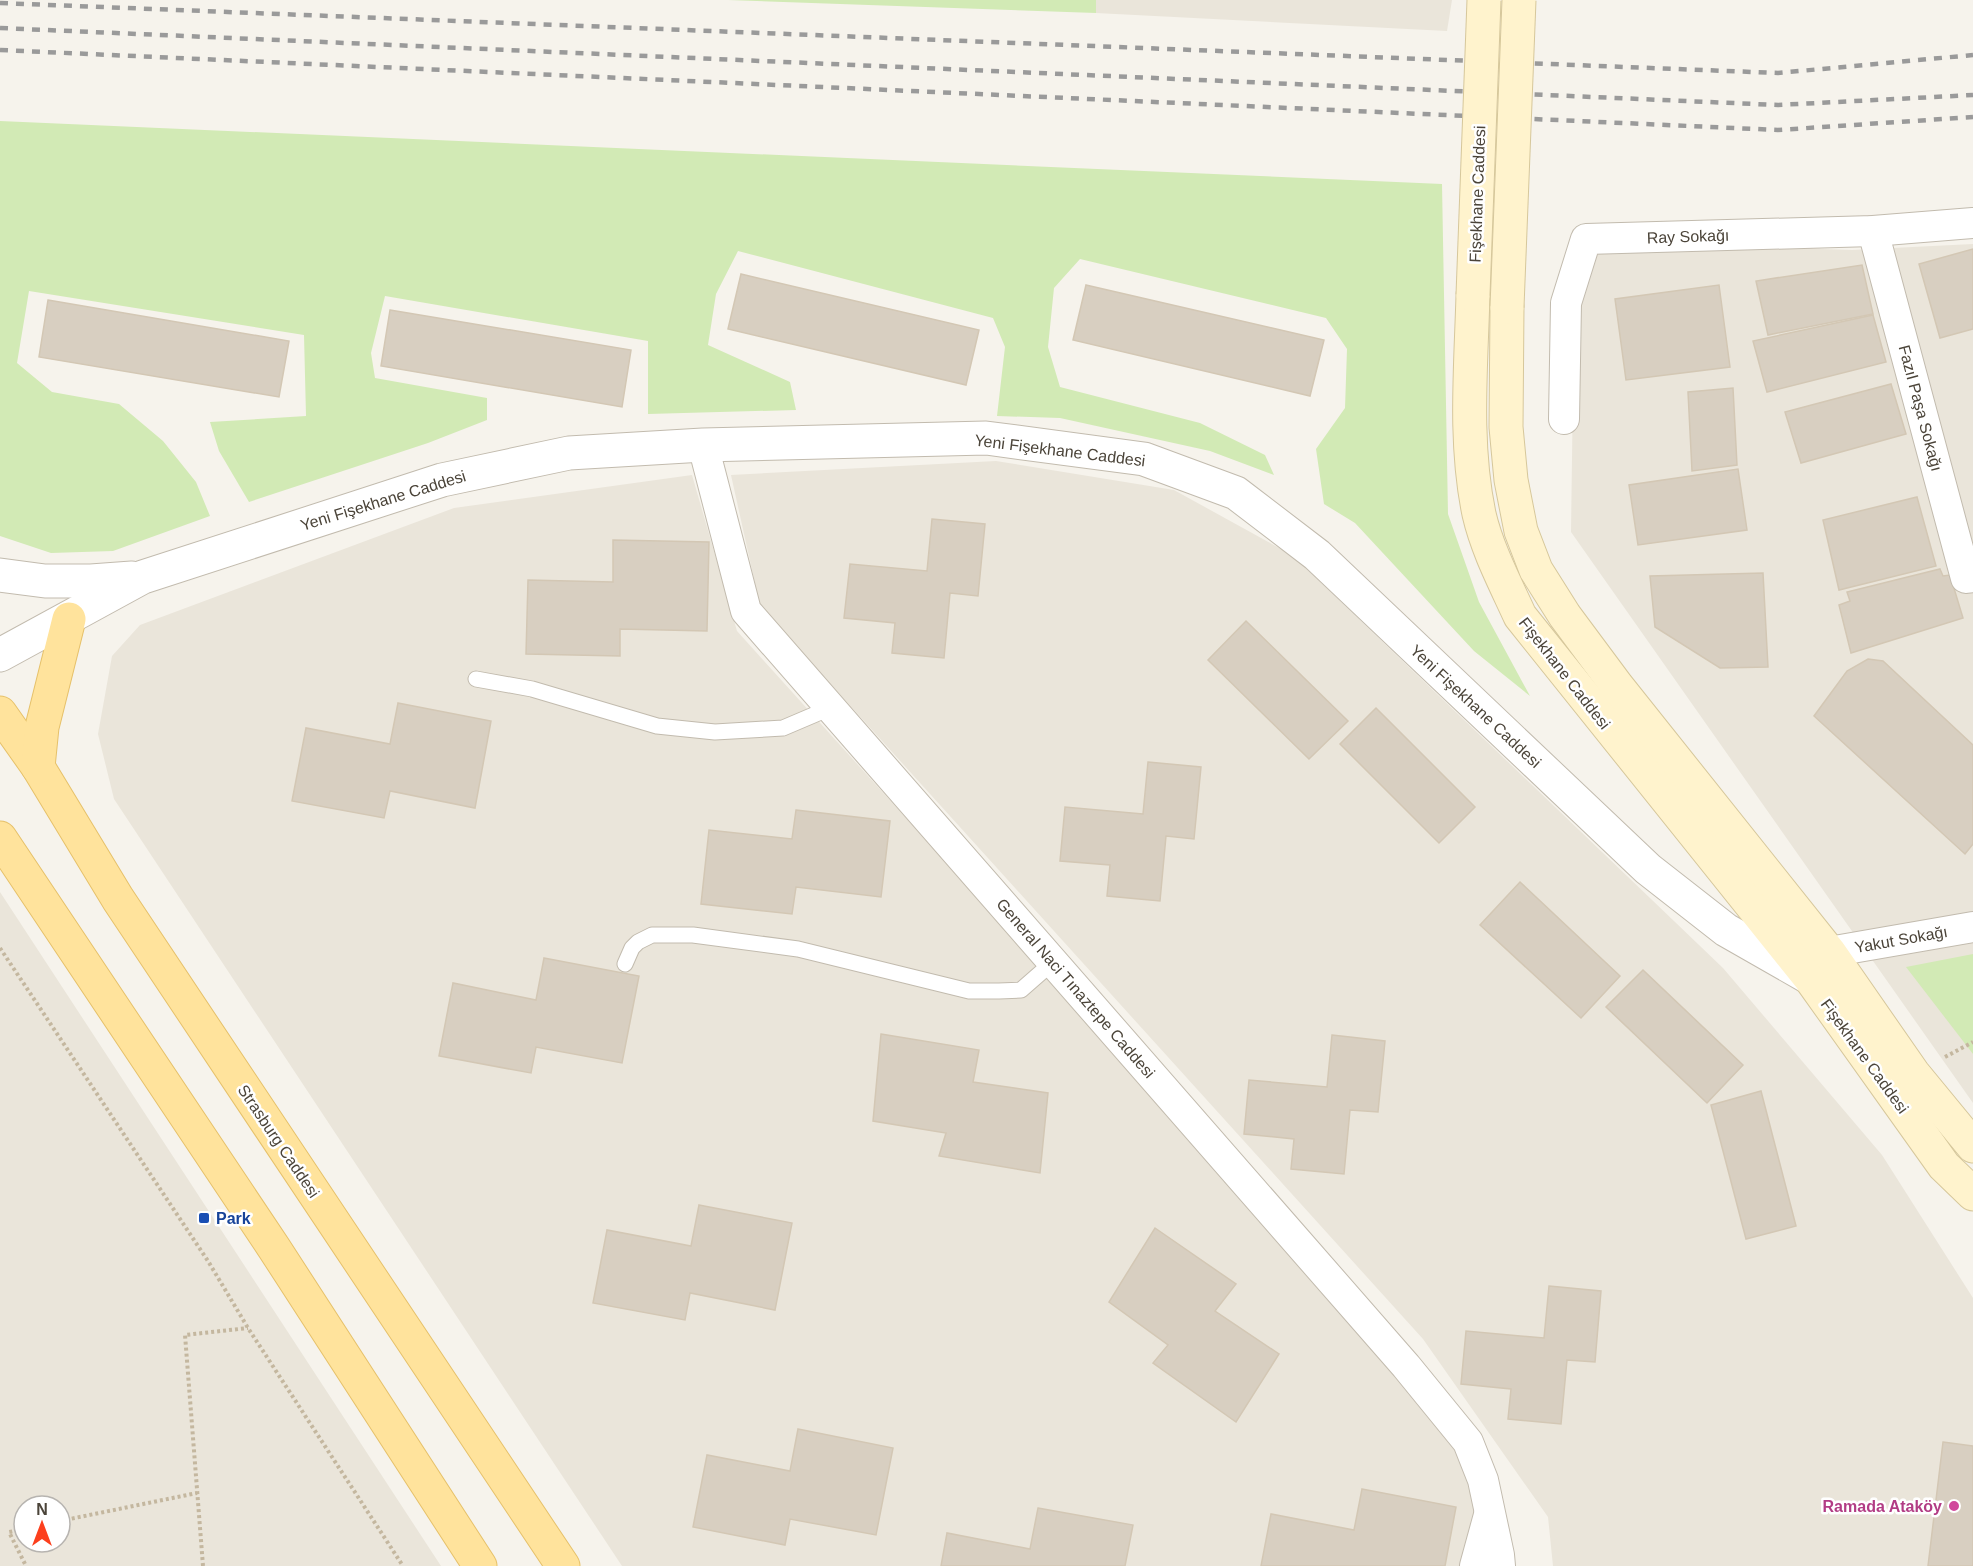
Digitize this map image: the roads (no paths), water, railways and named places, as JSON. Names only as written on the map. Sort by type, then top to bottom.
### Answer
[{"type":"main road","name":"Fişekhane Caddesi","points":[[1484,0],[1469,413],[1470,460],[1479,516],[1496,565],[1520,616],[1810,978],[1944,1166],[1973,1194]]},
{"type":"main road","name":"Fişekhane Caddesi","points":[[1519,0],[1507,307],[1506,427],[1511,480],[1521,531],[1536,570],[1564,616],[1617,686],[1830,952],[1913,1073],[1973,1146]]},
{"type":"main road","points":[[38,767],[42,727],[69,619]]},
{"type":"main road","name":"Strasburg Caddesi","points":[[0,713],[38,767],[124,909],[563,1566]]},
{"type":"main road","points":[[0,838],[274,1248],[480,1566]]},
{"type":"main road","points":[[1944,1166],[1973,1215]]},
{"type":"street","name":"Ray Sokağı","points":[[1564,419],[1566,303],[1586,239],[1874,231],[1973,223]]},
{"type":"street","name":"Fazıl Paşa Sokağı","points":[[1874,231],[1966,578],[1973,577]]},
{"type":"street","name":"Yeni Fişekhane Caddesi","points":[[143,577],[442,480],[569,453],[703,445],[986,438],[1144,459],[1236,493],[1317,555],[1648,869],[1726,930],[1810,978]]},
{"type":"street","name":"General Naci Tınaztepe Caddesi","points":[[703,445],[746,611],[1406,1366],[1468,1442],[1483,1480],[1500,1566]]},
{"type":"street","points":[[0,575],[45,581],[91,581],[143,577]]},
{"type":"street","points":[[0,655],[143,577]]},
{"type":"street","name":"Yakut Sokağı","points":[[1830,952],[1973,927]]},
{"type":"street","points":[[1475,1566],[1489,1512]]},
{"type":"lane","points":[[476,679],[532,689],[657,726],[715,732],[783,728],[830,708]]},
{"type":"lane","points":[[625,964],[632,948],[652,935],[693,935],[798,949],[969,991],[1021,990],[1053,962]]},
{"type":"railway","points":[[0,3],[1778,73],[1973,55]]},
{"type":"railway","points":[[0,28],[1778,105],[1973,95]]},
{"type":"railway","points":[[0,50],[1778,130],[1973,117]]},
{"type":"place","name":"Park","points":[[204,1218]]},
{"type":"place","name":"Ramada Ataköy","points":[[1954,1506]]}]
